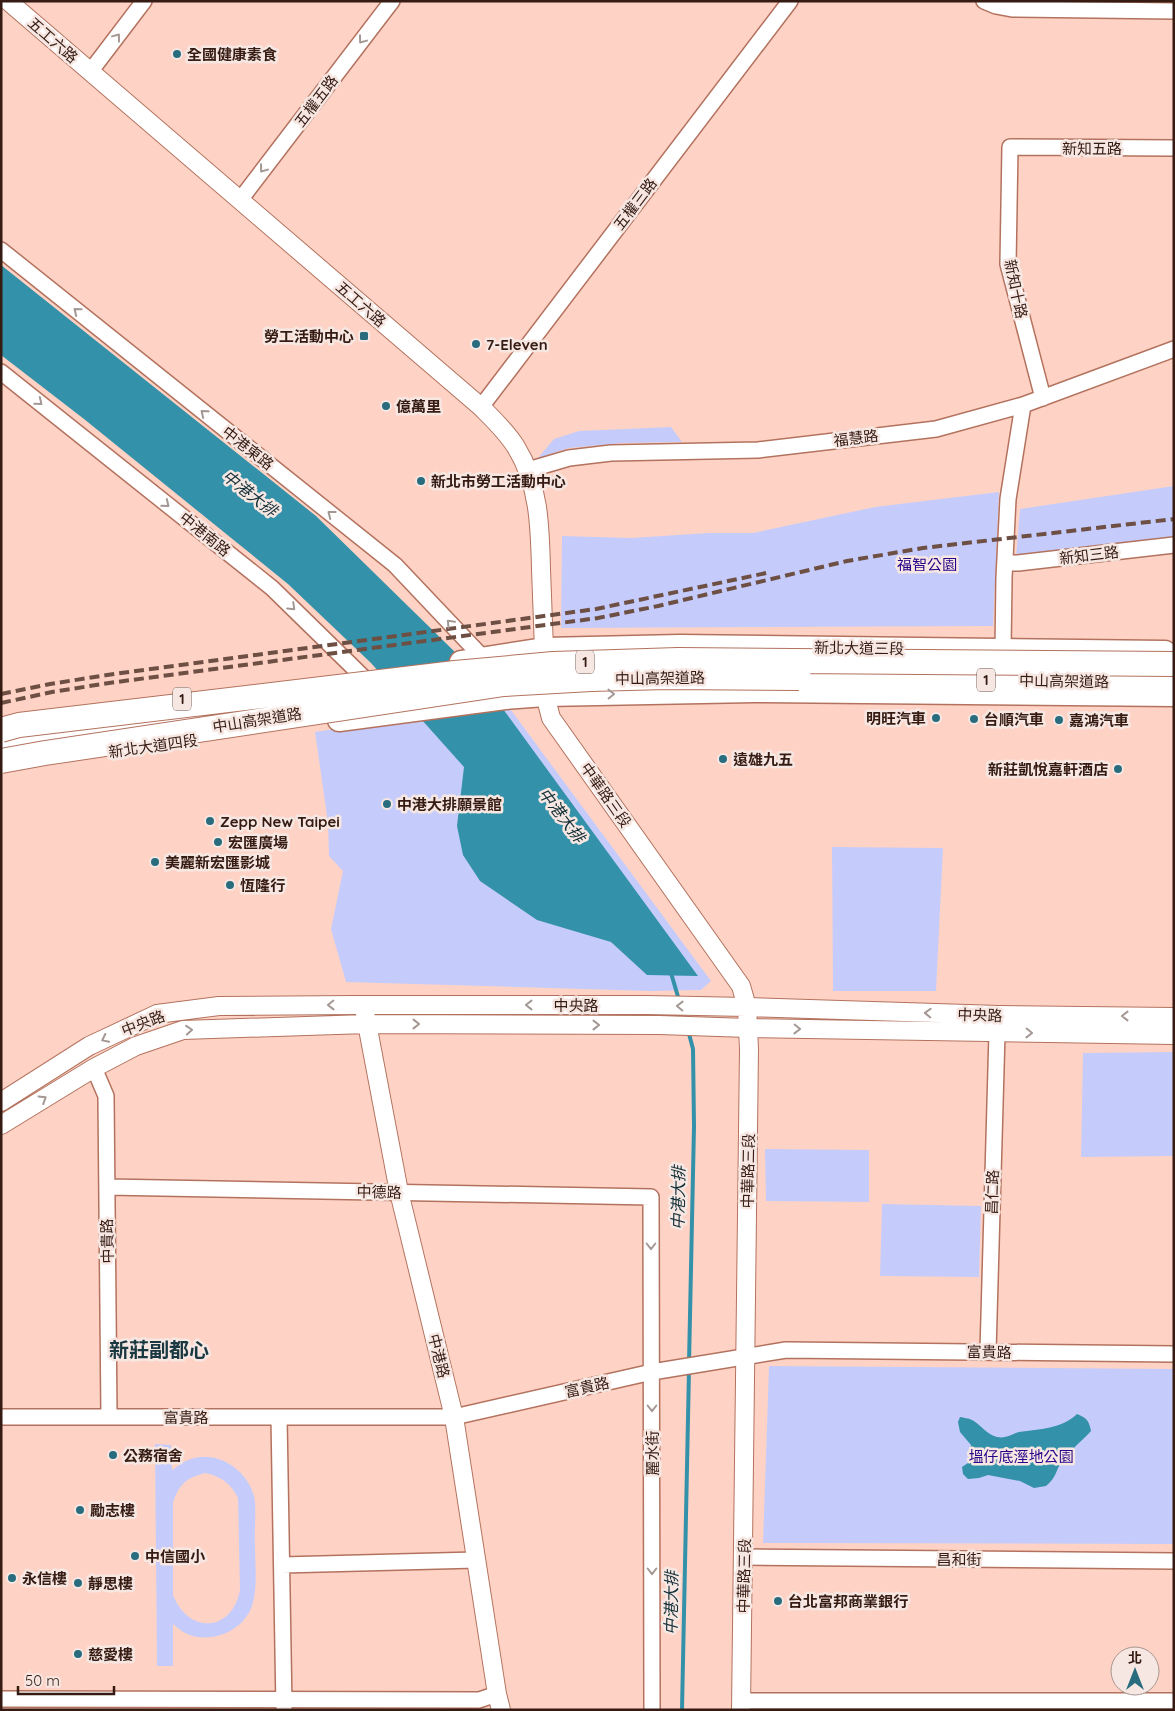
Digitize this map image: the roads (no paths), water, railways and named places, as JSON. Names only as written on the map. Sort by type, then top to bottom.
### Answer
[{"type":"highway","name":"中山高架道路","points":[[1,730],[19,725],[445,674],[553,664],[678,660],[1174,664]]},
{"type":"highway","name":"中山高架道路","points":[[1,761],[443,692],[541,681],[666,677],[1174,682]]},
{"type":"highway","points":[[1,745],[66,734],[169,722],[370,681]]},
{"type":"main road","name":"新北大道三段","points":[[544,649],[680,646],[1174,652]]},
{"type":"main road","name":"新北大道四段","points":[[397,712],[487,669],[544,649]]},
{"type":"main road","name":"新北大道四段","points":[[1,723],[487,669],[521,675]]},
{"type":"main road","name":"新北大道三段","points":[[544,673],[628,670],[1174,673]]},
{"type":"main road","name":"新北大道四段","points":[[370,681],[417,683],[544,673]]},
{"type":"main road","name":"1","points":[[545,695],[754,691],[1174,695]]},
{"type":"main road","name":"新北大道四段","points":[[1,770],[123,750],[397,712],[505,698],[545,695]]},
{"type":"street","name":"五工六路","points":[[8,1],[500,425],[516,446],[528,470],[536,497],[540,525],[545,695]]},
{"type":"street","points":[[90,72],[144,1]]},
{"type":"street","name":"五權五路","points":[[240,200],[392,1]]},
{"type":"street","name":"五權三路","points":[[480,407],[790,1]]},
{"type":"street","points":[[984,1],[996,6],[1012,9],[1174,11]]},
{"type":"street","name":"新知五路","points":[[1010,147],[1174,148]]},
{"type":"street","name":"新知十路","points":[[1010,147],[1008,264],[1043,398]]},
{"type":"street","name":"中港東路","points":[[1,250],[395,565],[487,669]]},
{"type":"street","name":"福慧路","points":[[528,470],[569,458],[611,453],[758,450],[936,429],[1023,405],[1174,349]]},
{"type":"street","name":"中港南路","points":[[1,372],[272,588],[370,681],[397,712]]},
{"type":"street","points":[[1003,650],[1008,499],[1023,405]]},
{"type":"street","name":"新知三路","points":[[1005,563],[1174,545]]},
{"type":"street","name":"中華路三段","points":[[545,695],[551,718],[741,986],[747,1007],[749,1050],[742,1706]]},
{"type":"street","name":"中港路","points":[[364,1005],[399,1192],[454,1418],[499,1702]]},
{"type":"street","name":"中央路","points":[[1,1102],[89,1046],[157,1014],[219,1006],[648,1005],[999,1015],[1174,1016]]},
{"type":"street","name":"中央路","points":[[1,1124],[94,1068],[136,1046],[183,1030],[367,1024],[659,1025],[1174,1035]]},
{"type":"street","name":"昌仁路","points":[[988,1352],[997,1033]]},
{"type":"street","name":"中貴路","points":[[94,1068],[106,1096],[109,1416]]},
{"type":"street","name":"中德路","points":[[107,1187],[651,1197]]},
{"type":"street","name":"麗水街","points":[[651,1197],[652,1710]]},
{"type":"street","name":"富貴路","points":[[1,1417],[454,1418],[652,1372],[786,1350],[1174,1354]]},
{"type":"street","points":[[279,1418],[284,1705]]},
{"type":"street","name":"昌和街","points":[[744,1557],[1174,1560]]},
{"type":"street","points":[[282,1565],[476,1560]]},
{"type":"street","points":[[1,1699],[284,1705],[479,1700],[499,1702]]},
{"type":"street","points":[[742,1706],[1174,1701]]},
{"type":"water","points":[[1,265],[316,516],[458,655],[503,709],[698,976],[647,975],[611,942],[537,920],[480,881],[463,855],[457,826],[464,767],[371,663],[288,584],[84,419],[1,355]]},
{"type":"water","points":[[1077,1414],[1087,1420],[1091,1431],[1066,1456],[1053,1479],[1046,1486],[1034,1488],[1020,1481],[988,1475],[968,1479],[963,1474],[962,1467],[968,1463],[971,1445],[960,1432],[958,1422],[960,1417],[972,1420],[993,1436],[1006,1437],[1019,1432],[1042,1429],[1064,1423]]},
{"type":"waterway","name":"中港大排","points":[[671,973],[679,1000]]},
{"type":"waterway","name":"中港大排","points":[[688,1030],[693,1049],[694,1126],[689,1363]]},
{"type":"waterway","name":"中港大排","points":[[682,1710],[689,1370]]},
{"type":"railway","points":[[1,703],[52,692],[109,683],[598,618],[658,606],[847,561],[923,548],[1174,519]]},
{"type":"railway","points":[[1,694],[107,675],[596,609],[771,572]]},
{"type":"place","name":"全國健康素食","points":[[177,54]]},
{"type":"place","name":"勞工活動中心","points":[[364,336]]},
{"type":"place","name":"7-Eleven","points":[[476,344]]},
{"type":"place","name":"億萬里","points":[[386,406]]},
{"type":"place","name":"新北市勞工活動中心","points":[[421,481]]},
{"type":"place","name":"明旺汽車","points":[[936,718]]},
{"type":"place","name":"台順汽車","points":[[974,719]]},
{"type":"place","name":"嘉鴻汽車","points":[[1059,720]]},
{"type":"place","name":"遠雄九五","points":[[723,759]]},
{"type":"place","name":"新莊凱悅嘉軒酒店","points":[[1118,769]]},
{"type":"place","name":"中港大排願景館","points":[[387,804]]},
{"type":"place","name":"Zepp New Taipei","points":[[210,821]]},
{"type":"place","name":"宏匯廣場","points":[[218,842]]},
{"type":"place","name":"美麗新宏匯影城","points":[[155,862]]},
{"type":"place","name":"恆隆行","points":[[230,885]]},
{"type":"place","name":"公務宿舍","points":[[113,1455]]},
{"type":"place","name":"勵志樓","points":[[80,1510]]},
{"type":"place","name":"中信國小","points":[[135,1556]]},
{"type":"place","name":"永信樓","points":[[12,1578]]},
{"type":"place","name":"靜思樓","points":[[78,1583]]},
{"type":"place","name":"台北富邦商業銀行","points":[[778,1601]]},
{"type":"place","name":"慈愛樓","points":[[78,1654]]},
{"type":"district","name":"新莊副都心","points":[[159,1349]]},
{"type":"park label","name":"福智公園","points":[[927,564]]},
{"type":"park label","name":"塭仔底溼地公園","points":[[1021,1456]]}]
